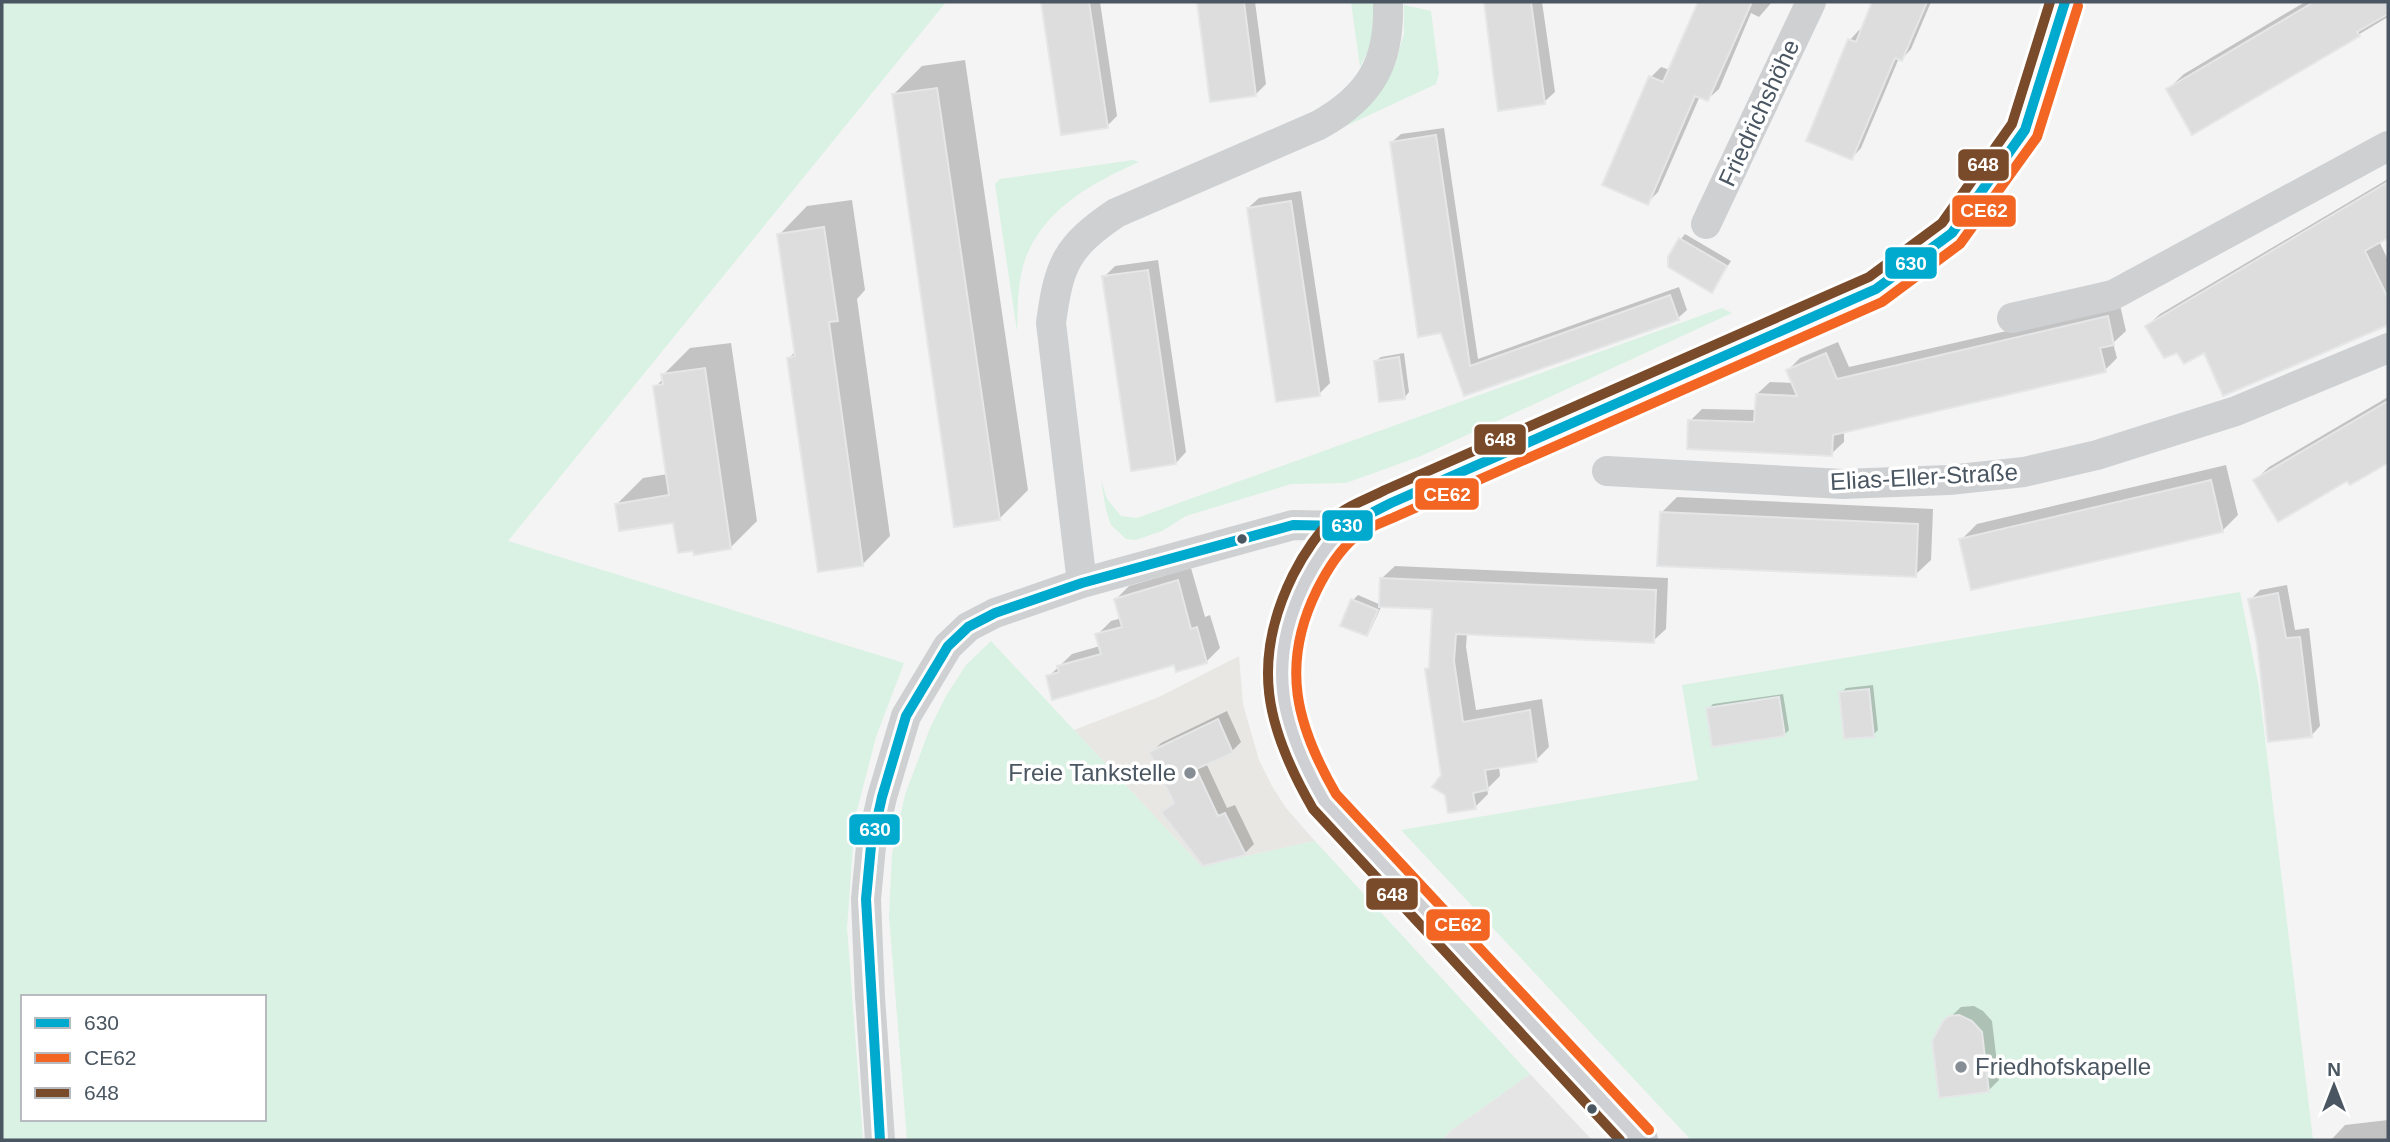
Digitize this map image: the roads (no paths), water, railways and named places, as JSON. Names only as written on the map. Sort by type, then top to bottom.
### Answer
[{"type":"main road","points":[[1639,1140],[1325,802],[1304,766],[1284,705],[1282,656],[1291,611],[1315,562],[1346,526],[1391,503],[1876,289],[1952,233],[2025,130],[2065,2]]},
{"type":"street","points":[[1082,583],[1051,323],[1055,290],[1067,257],[1088,232],[1116,213],[1319,125],[1343,112],[1362,94],[1378,66],[1387,37],[1388,2]]},
{"type":"street","name":"Friedrichshöhe","points":[[1706,224],[1811,2]]},
{"type":"street","points":[[2012,318],[2113,295],[2388,146]]},
{"type":"street","name":"Elias-Eller-Straße","points":[[1607,471],[1843,484],[1949,480],[2024,472],[2098,455],[2236,411],[2388,348]]},
{"type":"street","points":[[880,1140],[866,899],[871,846],[906,716],[948,646],[968,627],[995,613],[1082,583],[1293,525],[1346,526]]},
{"type":"place","name":"Freie Tankstelle","points":[[1190,773]]},
{"type":"place","name":"Friedhofskapelle","points":[[1961,1067]]}]
